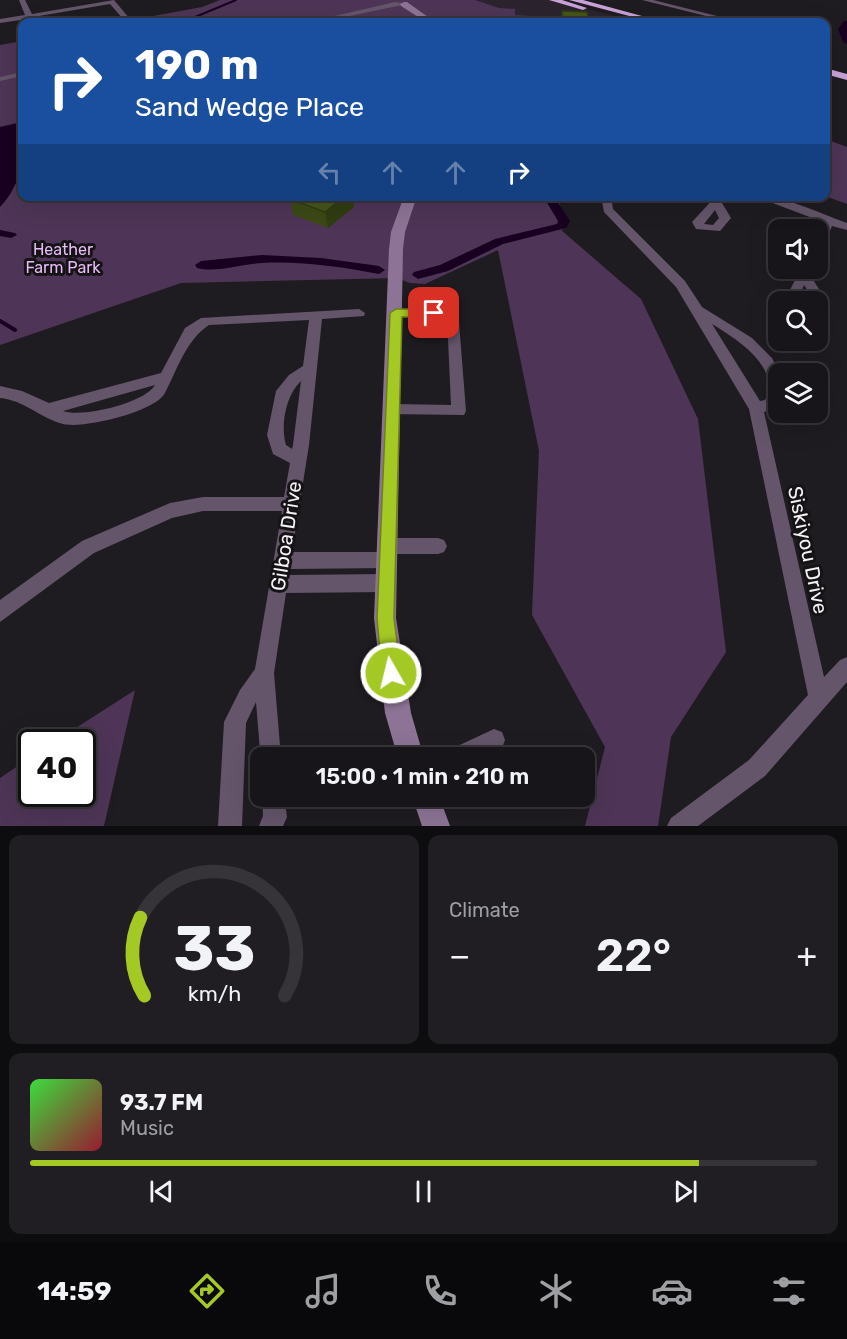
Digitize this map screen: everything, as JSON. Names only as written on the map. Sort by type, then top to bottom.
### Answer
[{"type":"highway","points":[[553,0],[623,18]]},
{"type":"highway","points":[[573,0],[644,18]]},
{"type":"highway","points":[[830,66],[847,70]]},
{"type":"highway","points":[[830,72],[847,77]]},
{"type":"street","points":[[22,0],[31,18]]},
{"type":"street","points":[[645,0],[720,18]]},
{"type":"street","points":[[35,18],[111,1],[125,18]]},
{"type":"street","points":[[334,18],[417,1]]},
{"type":"street","points":[[404,3],[425,18]]},
{"type":"street","points":[[0,21],[18,20]]},
{"type":"street","points":[[0,79],[18,75]]},
{"type":"street","points":[[408,747],[398,713],[385,618],[398,232],[409,201]]},
{"type":"street","name":"Siskiyou Drive","points":[[607,201],[608,210],[681,284],[756,408],[819,700]]},
{"type":"street","points":[[774,201],[847,227]]},
{"type":"street","name":"Siskiyou Drive","points":[[696,309],[742,336],[771,367],[777,390],[770,405],[756,408]]},
{"type":"street","points":[[0,392],[11,392],[49,409],[165,377],[190,331],[206,321],[359,313]]},
{"type":"street","points":[[393,411],[459,411],[453,314],[396,313]]},
{"type":"street","name":"Gilboa Drive","points":[[269,747],[264,673],[298,460],[316,314]]},
{"type":"street","points":[[298,460],[279,449],[275,435],[284,391],[294,379],[310,368]]},
{"type":"street","points":[[0,612],[88,547],[170,512],[203,504],[290,504]]},
{"type":"street","points":[[281,561],[387,553],[438,546]]},
{"type":"street","points":[[278,585],[387,583]]},
{"type":"street","points":[[679,826],[757,768],[847,668]]},
{"type":"street","points":[[230,826],[235,722],[247,697],[264,673]]},
{"type":"street","points":[[480,747],[494,740]]},
{"type":"street","points":[[271,826],[275,817],[274,807]]},
{"type":"street","points":[[429,807],[436,826]]},
{"type":"shaded area","points":[[475,0],[553,0],[623,18],[552,18],[515,15]]},
{"type":"shaded area","points":[[18,123],[18,178],[0,207],[0,127]]},
{"type":"green space","points":[[220,0],[475,0],[499,8],[515,9],[515,15],[552,18],[143,18],[202,7]]},
{"type":"green space","name":"Heather Farm Park","points":[[18,42],[18,201],[559,201],[566,228],[561,230],[641,299],[698,419],[726,652],[671,737],[658,826],[585,826],[590,807],[595,807],[595,786],[605,747],[532,615],[539,451],[498,250],[425,284],[410,283],[397,278],[181,283],[0,345],[0,45]]},
{"type":"green space","points":[[830,141],[847,147],[847,204],[830,198]]},
{"type":"green space","points":[[135,690],[104,826],[0,826],[0,778],[18,766],[18,807],[96,807],[96,729],[74,729]]},
{"type":"building","points":[[562,11],[587,12],[588,18],[563,18]]},
{"type":"building","points":[[295,201],[339,201],[325,212]]},
{"type":"waterway","points":[[193,18],[236,0]]},
{"type":"waterway","points":[[847,23],[842,29],[847,42]]},
{"type":"waterway","points":[[418,275],[444,268],[499,241],[562,226],[564,221],[551,201]]},
{"type":"waterway","points":[[0,233],[11,235]]},
{"type":"waterway","points":[[201,265],[262,259],[292,259],[379,270]]},
{"type":"waterway","points":[[0,321],[15,330]]},
{"type":"route","points":[[391,673],[385,618],[396,313],[434,313]]}]
